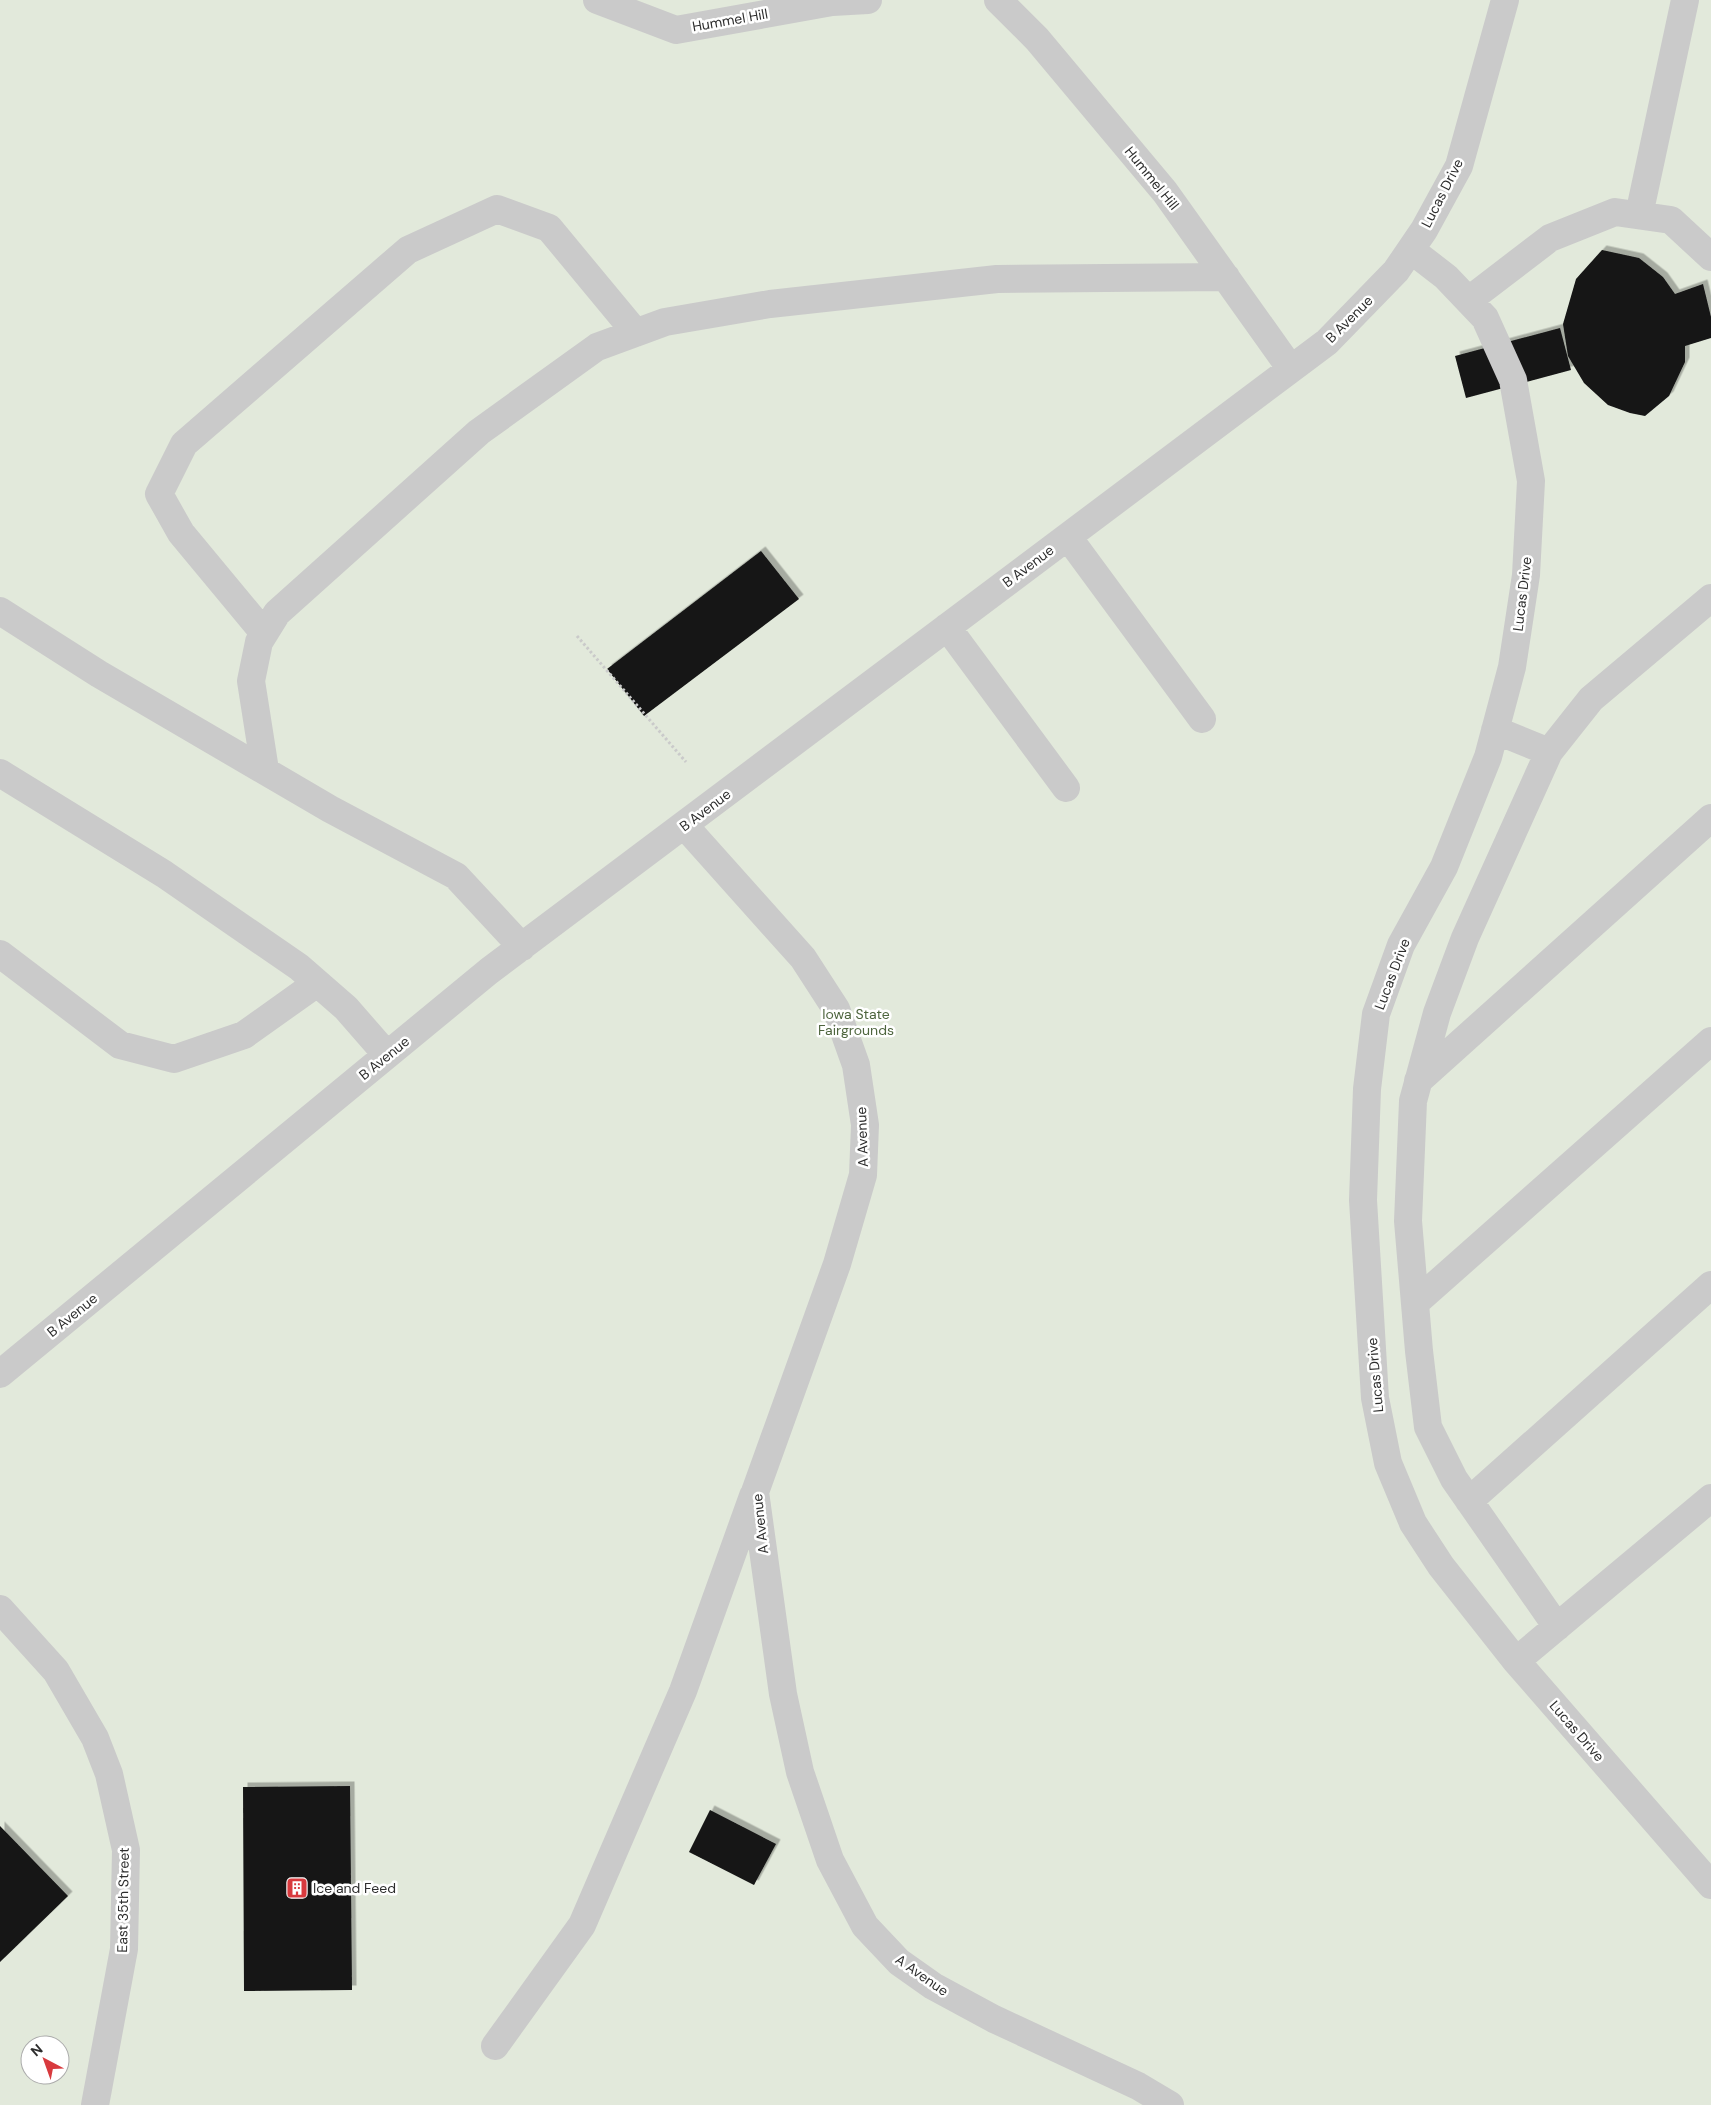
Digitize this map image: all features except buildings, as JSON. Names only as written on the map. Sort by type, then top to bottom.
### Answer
[{"type":"lane","name":"Hummel Hill","points":[[597,0],[676,30],[832,2],[868,0]]},
{"type":"lane","name":"Hummel Hill","points":[[998,0],[1037,39],[1165,192],[1292,369]]},
{"type":"lane","name":"Lucas Drive","points":[[1505,0],[1459,166],[1411,250],[1446,277],[1485,318],[1513,380],[1531,481],[1526,575],[1512,667],[1488,758],[1444,867],[1401,945],[1376,1014],[1367,1089],[1363,1200],[1376,1398],[1388,1463],[1413,1523],[1441,1566],[1516,1661],[1711,1885]]},
{"type":"lane","points":[[1639,215],[1685,0]]},
{"type":"lane","points":[[264,633],[181,533],[160,494],[184,444],[408,250],[497,210],[549,228],[636,333]]},
{"type":"lane","points":[[1469,300],[1550,238],[1615,212],[1671,220],[1711,257]]},
{"type":"lane","name":"B Avenue","points":[[0,1374],[489,971],[1327,342],[1396,271],[1411,250]]},
{"type":"lane","points":[[265,770],[251,681],[259,642],[277,613],[479,432],[597,347],[665,322],[770,304],[997,279],[1226,277]]},
{"type":"lane","points":[[1068,537],[1202,719]]},
{"type":"lane","points":[[1557,1627],[1454,1478],[1428,1427],[1408,1221],[1412,1100],[1437,1012],[1465,938],[1549,752],[1590,699],[1711,598]]},
{"type":"lane","points":[[0,611],[99,674],[345,818],[456,876],[522,947]]},
{"type":"lane","points":[[948,628],[1066,788]]},
{"type":"lane","points":[[1495,730],[1549,752]]},
{"type":"lane","points":[[0,774],[164,874],[300,967],[346,1008],[387,1055]]},
{"type":"lane","points":[[1418,1081],[1711,818]]},
{"type":"lane","name":"A Avenue","points":[[684,825],[803,958],[836,1009],[856,1065],[865,1125],[864,1175],[837,1264],[755,1492],[783,1694],[800,1772],[830,1860],[865,1926],[899,1962],[933,1986],[994,2019],[1138,2086],[1170,2105]]},
{"type":"lane","points":[[0,954],[120,1045],[174,1059],[244,1035],[318,983]]},
{"type":"lane","points":[[1415,1303],[1711,1041]]},
{"type":"lane","points":[[1469,1500],[1711,1285]]},
{"type":"lane","points":[[495,2046],[582,1925],[683,1691],[755,1492]]},
{"type":"lane","points":[[1516,1661],[1711,1498]]},
{"type":"lane","name":"East 35th Street","points":[[0,1609],[56,1671],[95,1738],[109,1774],[126,1850],[124,1949],[95,2105]]},
{"type":"path","points":[[577,636],[686,762]]},
{"type":"green space","name":"Iowa State Fairgrounds","points":[[0,0],[1711,0],[1711,2105],[0,2105]]},
{"type":"place","name":"Ice and Feed","points":[[297,1888]]}]
